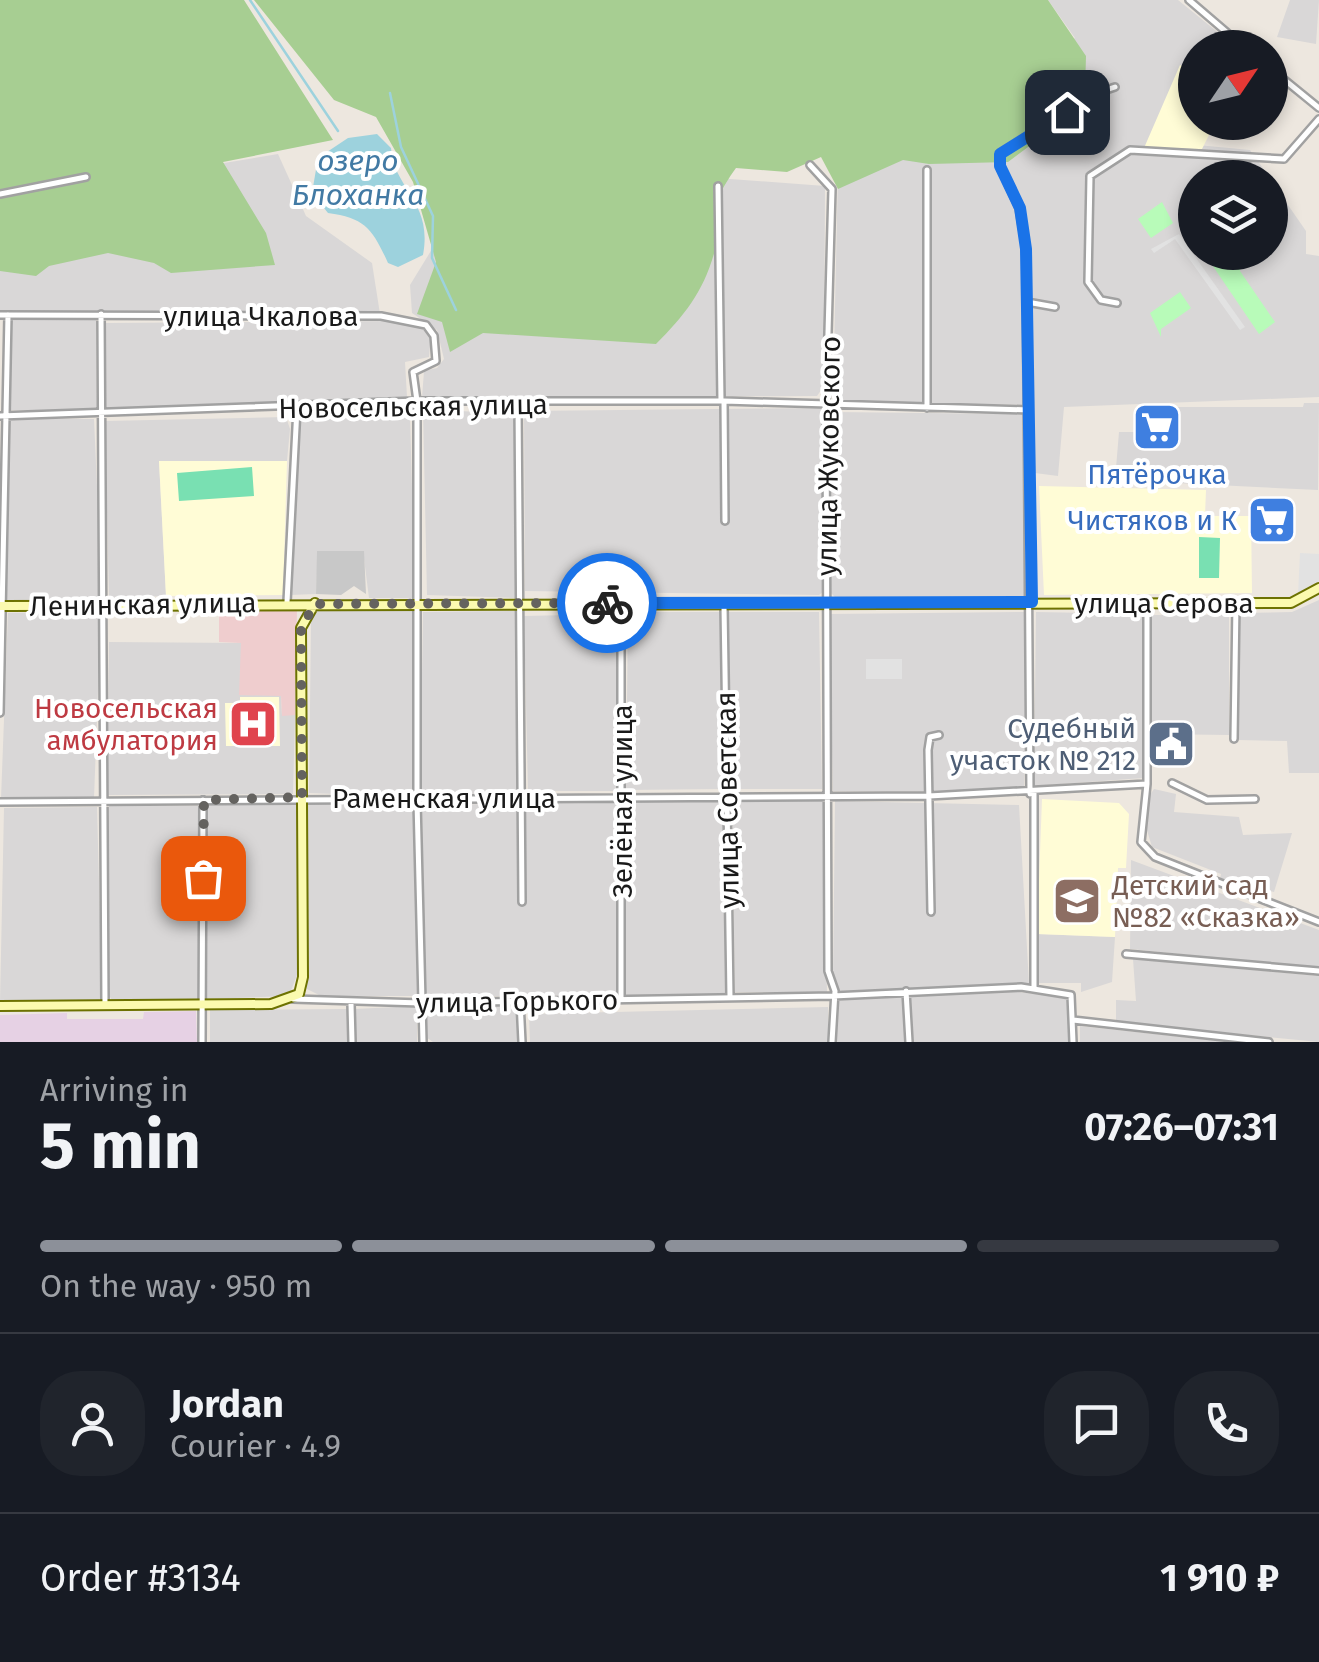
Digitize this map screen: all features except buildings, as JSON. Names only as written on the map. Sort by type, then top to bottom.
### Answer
[{"type":"street","points":[[1189,0],[1224,30]]},
{"type":"street","points":[[1288,83],[1319,108]]},
{"type":"street","points":[[1034,988],[1027,302],[1020,208],[1000,166],[1000,154],[1094,94],[1115,86]]},
{"type":"street","points":[[1116,302],[1101,300],[1088,282],[1090,176],[1136,150],[1284,159],[1319,119]]},
{"type":"street","name":"улица Жуковского","points":[[810,165],[832,189],[826,405],[828,970],[833,996],[832,1042]]},
{"type":"street","points":[[927,408],[928,170]]},
{"type":"street","points":[[0,194],[86,177]]},
{"type":"street","points":[[718,186],[725,521]]},
{"type":"street","points":[[1027,302],[1056,306]]},
{"type":"street","points":[[101,314],[106,604],[105,1006]]},
{"type":"street","points":[[0,713],[4,315]]},
{"type":"street","name":"улица Чкалова","points":[[4,315],[381,316],[426,325],[434,336],[436,362],[413,372],[417,401]]},
{"type":"street","name":"Новосельская улица","points":[[3,416],[101,416],[417,401],[518,404],[722,400],[1029,410]]},
{"type":"street","points":[[417,401],[417,801],[423,1042]]},
{"type":"street","points":[[518,404],[522,902]]},
{"type":"street","points":[[287,602],[298,408]]},
{"type":"street","name":"улица Серова","points":[[826,601],[1291,604],[1319,588]]},
{"type":"street","name":"Ленинская улица","points":[[2,606],[826,601]]},
{"type":"street","name":"улица Советская","points":[[724,602],[730,997]]},
{"type":"street","name":"Зелёная улица","points":[[622,603],[622,999]]},
{"type":"street","points":[[1234,738],[1236,603]]},
{"type":"street","points":[[293,1000],[303,978],[301,628],[315,604]]},
{"type":"street","points":[[1147,605],[1147,784],[1141,829],[1145,849],[1319,922]]},
{"type":"street","points":[[931,912],[928,750],[930,737],[939,735]]},
{"type":"street","points":[[1172,783],[1191,796],[1207,800],[1255,799]]},
{"type":"street","name":"Раменская улица","points":[[0,802],[302,797],[417,801],[930,796],[1147,784]]},
{"type":"street","points":[[202,1042],[204,800]]},
{"type":"street","points":[[1126,954],[1319,972]]},
{"type":"street","name":"улица Горького","points":[[0,1006],[293,1000],[421,1004],[1034,988],[1071,994],[1073,1020]]},
{"type":"street","points":[[906,991],[909,1042]]},
{"type":"street","points":[[520,1001],[522,1042]]},
{"type":"street","points":[[351,1004],[352,1042]]},
{"type":"street","points":[[1074,1042],[1073,1020],[1270,1042]]},
{"type":"shaded area","points":[[1048,0],[1178,0],[1215,30],[1178,30],[1178,140],[1250,150],[1257,160],[1178,160],[1178,270],[1288,270],[1288,205],[1306,231],[1306,254],[1319,256],[1319,397],[1064,407],[1058,476],[1035,473],[1031,405],[838,403],[833,397],[838,172],[1075,38]]},
{"type":"shaded area","points":[[1290,0],[1319,0],[1316,44],[1288,39],[1288,30],[1279,30]]},
{"type":"shaded area","points":[[1178,70],[1178,140],[1206,140],[1202,149],[1144,148]]},
{"type":"shaded area","points":[[278,154],[306,216],[372,263],[380,314],[0,314],[0,200]]},
{"type":"shaded area","points":[[486,161],[825,186],[824,386],[817,396],[422,398],[424,371],[437,368],[444,359],[437,330],[412,313],[410,285]]},
{"type":"shaded area","points":[[1178,235],[1178,243],[1175,239],[1154,253],[1151,249]]},
{"type":"shaded area","points":[[1197,270],[1205,270],[1245,327],[1240,330]]},
{"type":"shaded area","points":[[96,318],[97,412],[8,410],[11,319]]},
{"type":"shaded area","points":[[395,321],[422,327],[431,335],[429,357],[405,362],[407,397],[102,414],[103,323]]},
{"type":"shaded area","points":[[1304,403],[1319,403],[1318,490],[1115,480],[1119,432],[1140,432],[1141,445],[1174,446],[1175,407],[1303,407]]},
{"type":"shaded area","points":[[1141,407],[1175,407],[1174,446],[1140,445]]},
{"type":"shaded area","points":[[823,408],[823,592],[819,595],[525,591],[524,411]]},
{"type":"shaded area","points":[[423,409],[515,414],[515,598],[427,595]]},
{"type":"shaded area","points":[[833,412],[1022,414],[1037,589],[1031,597],[835,597],[829,591]]},
{"type":"shaded area","points":[[286,417],[290,429],[287,461],[159,461],[166,596],[109,598],[105,421]]},
{"type":"shaded area","points":[[410,417],[415,598],[369,598],[363,551],[318,551],[316,594],[290,595],[296,419]]},
{"type":"shaded area","points":[[7,418],[94,419],[102,600],[7,601],[3,515]]},
{"type":"shaded area","points":[[159,461],[287,461],[283,595],[166,596]]},
{"type":"shaded area","points":[[1039,486],[1206,490],[1205,516],[1251,516],[1252,593],[1044,595]]},
{"type":"shaded area","points":[[317,551],[364,551],[366,594],[354,586],[341,595],[316,594]]},
{"type":"shaded area","points":[[1300,553],[1319,554],[1319,586],[1298,595]]},
{"type":"shaded area","points":[[1319,600],[1319,773],[1289,773],[1287,741],[1239,740],[1239,613],[1292,612]]},
{"type":"shaded area","points":[[219,605],[297,608],[295,715],[282,716],[281,696],[239,695],[241,643],[219,642]]},
{"type":"shaded area","points":[[318,610],[415,611],[414,797],[309,793],[311,620]]},
{"type":"shaded area","points":[[515,611],[519,791],[420,797],[423,612]]},
{"type":"shaded area","points":[[101,612],[94,798],[1,799],[8,613]]},
{"type":"shaded area","points":[[628,612],[720,612],[722,789],[626,790]]},
{"type":"shaded area","points":[[728,612],[819,612],[822,789],[731,789]]},
{"type":"shaded area","points":[[1028,612],[1024,792],[833,791],[829,614]]},
{"type":"shaded area","points":[[1036,612],[1142,614],[1143,778],[1034,786]]},
{"type":"shaded area","points":[[617,614],[619,791],[528,791],[524,616]]},
{"type":"shaded area","points":[[1152,615],[1229,615],[1229,735],[1151,734]]},
{"type":"shaded area","points":[[109,642],[241,643],[281,696],[282,715],[295,715],[293,794],[107,795]]},
{"type":"shaded area","points":[[866,659],[902,659],[902,679],[866,679]]},
{"type":"shaded area","name":"Новосельская амбулатория","points":[[240,697],[279,697],[280,746],[226,746],[225,703],[240,703]]},
{"type":"shaded area","points":[[1154,789],[1176,794],[1174,812],[1239,817],[1243,835],[1292,833],[1274,892],[1220,879],[1221,874],[1152,847],[1146,827],[1148,798]]},
{"type":"shaded area","points":[[726,799],[726,994],[624,996],[625,800]]},
{"type":"shaded area","name":"Детский сад №82 «Сказка»","points":[[1042,799],[1119,803],[1129,814],[1126,868],[1118,868],[1115,937],[1037,934]]},
{"type":"shaded area","points":[[732,800],[823,801],[827,992],[735,992]]},
{"type":"shaded area","points":[[835,801],[1019,805],[1029,984],[841,992],[833,979]]},
{"type":"shaded area","points":[[306,802],[414,805],[418,996],[321,996],[307,989]]},
{"type":"shaded area","points":[[618,802],[618,995],[424,997],[422,805]]},
{"type":"shaded area","points":[[207,805],[296,805],[297,975],[289,996],[206,999]]},
{"type":"shaded area","points":[[109,806],[198,806],[201,999],[112,1000],[108,994]]},
{"type":"shaded area","points":[[97,807],[102,997],[97,1001],[0,1002],[4,808]]},
{"type":"shaded area","points":[[1131,860],[1319,930],[1319,968],[1130,949]]},
{"type":"shaded area","points":[[1037,934],[1115,937],[1112,982],[1081,992],[1081,983],[1039,983]]},
{"type":"shaded area","points":[[1133,959],[1319,976],[1319,1042],[1116,1022],[1116,1000],[1136,1001]]},
{"type":"shaded area","points":[[1001,990],[1069,998],[1068,1042],[835,1042],[836,998]]},
{"type":"shaded area","points":[[518,1005],[519,1042],[433,1042],[426,1037],[425,1007]]},
{"type":"shaded area","points":[[417,1006],[417,1042],[356,1042],[354,1009]]},
{"type":"shaded area","points":[[828,1007],[828,1042],[530,1042],[529,1014]]},
{"type":"shaded area","points":[[348,1009],[349,1042],[210,1042],[210,1010]]},
{"type":"shaded area","points":[[196,1011],[197,1042],[0,1042],[0,1015],[67,1013],[67,1019],[143,1019],[144,1012]]},
{"type":"shaded area","points":[[1080,1026],[1228,1042],[1080,1042]]},
{"type":"green space","points":[[0,0],[244,0],[333,140],[223,162],[266,233],[275,265],[171,273],[154,263],[108,253],[49,266],[36,276],[0,271]]},
{"type":"green space","points":[[254,0],[1048,0],[1086,56],[1085,91],[1079,109],[1008,162],[929,164],[903,160],[838,189],[821,157],[787,172],[736,168],[717,203],[715,250],[705,278],[685,312],[656,344],[483,333],[450,352],[442,322],[417,314],[436,262],[413,182],[376,117],[334,100]]},
{"type":"green space","points":[[1162,202],[1173,223],[1151,238],[1138,219]]},
{"type":"green space","points":[[1216,270],[1240,270],[1275,322],[1259,334]]},
{"type":"green space","points":[[1180,292],[1191,308],[1161,329],[1161,337],[1150,313]]},
{"type":"green space","points":[[252,467],[254,496],[179,501],[177,473]]},
{"type":"green space","points":[[1199,537],[1220,538],[1219,578],[1199,578]]},
{"type":"water","name":"озеро Блоханка","points":[[377,134],[391,148],[399,175],[423,221],[423,255],[398,267],[388,263],[367,228],[351,218],[328,213],[312,193],[318,158],[348,138]]},
{"type":"waterway","points":[[250,0],[338,131]]},
{"type":"waterway","points":[[390,93],[401,147],[433,216],[432,258],[456,310]]},
{"type":"way so far","points":[[203,878],[204,800],[302,797],[301,628],[315,604],[607,603]]},
{"type":"place","name":"Пятёрочка","points":[[1157,427]]},
{"type":"place","name":"Чистяков и К","points":[[1272,520]]},
{"type":"place","name":"Новосельская амбулатория","points":[[253,724]]},
{"type":"place","name":"Судебный участок № 212","points":[[1171,744]]},
{"type":"place","name":"Детский сад №82 «Сказка»","points":[[1077,901]]},
{"type":"route","points":[[607,603],[1032,602],[1026,249],[1020,208],[1000,166],[1000,154],[1067,112]]}]
